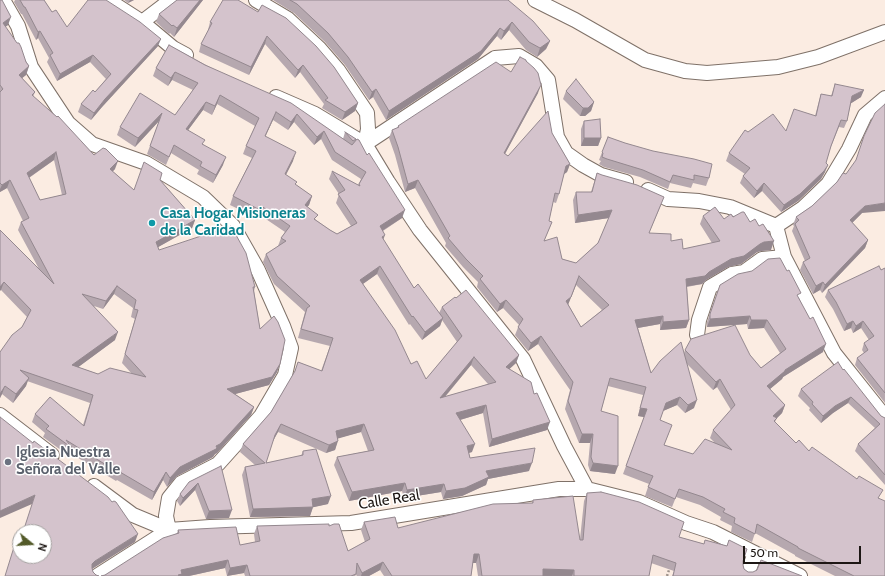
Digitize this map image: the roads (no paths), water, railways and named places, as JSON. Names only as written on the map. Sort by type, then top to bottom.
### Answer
[{"type":"street","points":[[3,0],[18,26],[31,67],[68,123],[92,144],[146,163],[203,197],[233,226],[258,270],[283,326],[291,348],[285,375],[260,416],[218,464],[181,483],[169,498],[166,516],[169,530],[98,576]]},
{"type":"street","points":[[108,0],[142,22],[173,48],[200,62]]},
{"type":"street","points":[[142,22],[170,0]]},
{"type":"street","points":[[256,0],[288,19],[319,48],[338,70],[367,113],[368,129],[365,144]]},
{"type":"street","points":[[535,0],[575,20],[644,60],[685,71],[707,73],[778,67],[818,57],[885,32]]},
{"type":"street","points":[[365,144],[495,58],[519,56],[536,66],[548,80],[557,137],[566,154],[601,175],[637,185],[668,199],[699,201],[730,207],[776,226]]},
{"type":"street","points":[[264,92],[315,114],[365,144],[420,230],[523,359],[564,446],[587,490]]},
{"type":"street","points":[[776,226],[803,208],[828,184],[849,149],[865,115],[885,98]]},
{"type":"street","points":[[776,226],[784,257],[834,353],[885,417]]},
{"type":"street","points":[[697,335],[701,314],[710,287],[732,274],[744,272],[762,259],[784,257]]},
{"type":"street","points":[[0,415],[63,462]]},
{"type":"street","name":"Calle Real","points":[[81,476],[133,515],[169,530],[210,527],[351,523],[559,489],[587,490],[639,502],[686,523],[713,532],[800,576]]},
{"type":"street","points":[[748,572],[755,553]]},
{"type":"place","name":"Casa Hogar Misioneras de la Caridad","points":[[152,223]]},
{"type":"place","name":"Iglesia Nuestra Señora del Valle","points":[[8,462]]}]
